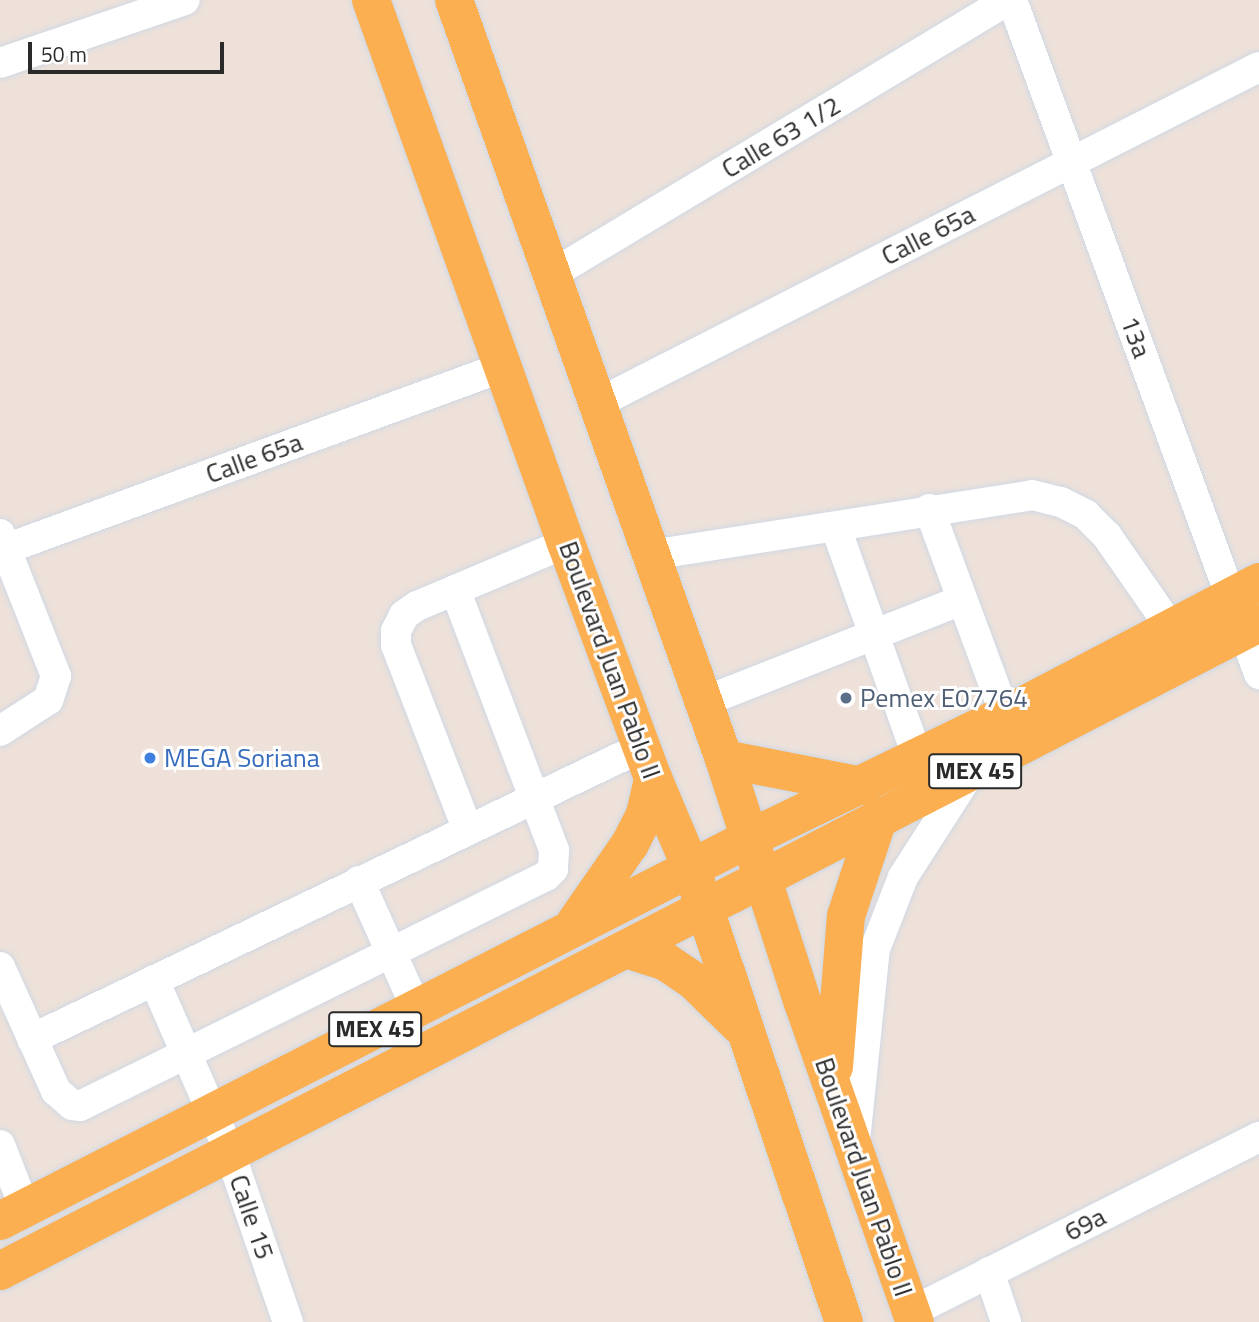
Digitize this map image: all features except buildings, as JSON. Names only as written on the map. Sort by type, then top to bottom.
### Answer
[{"type":"main road","name":"Boulevard Juan Pablo II","points":[[371,0],[647,763],[691,868],[844,1322]]},
{"type":"main road","name":"Boulevard Juan Pablo II","points":[[454,0],[554,274],[724,759],[913,1317]]},
{"type":"main road","name":"MEX 45","points":[[12,1215],[570,929],[750,838],[863,786],[1005,715],[1171,628],[1248,608]]},
{"type":"main road","name":"MEX 45","points":[[0,1271],[969,774],[1248,608]]},
{"type":"main road","points":[[724,759],[863,786]]},
{"type":"main road","points":[[570,929],[630,844],[645,814],[647,763]]},
{"type":"main road","points":[[834,1087],[846,916],[877,822]]},
{"type":"main road","points":[[629,950],[666,962],[694,981],[747,1033]]},
{"type":"street","points":[[0,64],[185,0]]},
{"type":"street","name":"Calle 63 1/2","points":[[554,274],[1010,0]]},
{"type":"street","name":"13a","points":[[1010,0],[1248,608],[1259,674]]},
{"type":"street","name":"Calle 65a","points":[[598,403],[1259,67]]},
{"type":"street","name":"Calle 65a","points":[[2,545],[503,367]]},
{"type":"street","points":[[651,555],[836,528],[929,509],[1032,495],[1060,502],[1086,515],[1107,536],[1171,628]]},
{"type":"street","points":[[929,509],[1005,715]]},
{"type":"street","points":[[836,528],[918,758]]},
{"type":"street","points":[[467,828],[396,645],[396,631],[404,615],[455,590],[566,543]]},
{"type":"street","points":[[0,730],[48,700],[56,676],[2,545]]},
{"type":"street","points":[[0,967],[56,1091],[72,1105],[91,1102],[538,881],[553,869],[554,850],[455,590]]},
{"type":"street","points":[[703,702],[962,600]]},
{"type":"street","points":[[32,1039],[467,828],[536,799],[647,763]]},
{"type":"street","points":[[855,1149],[875,948],[903,877],[969,774]]},
{"type":"street","points":[[359,881],[416,1008]]},
{"type":"street","name":"Calle 15","points":[[154,980],[214,1112],[288,1322]]},
{"type":"street","name":"69a","points":[[913,1317],[989,1272],[1259,1137]]},
{"type":"street","points":[[0,1145],[12,1215]]},
{"type":"street","points":[[989,1272],[1006,1322]]},
{"type":"place","name":"Pemex E07764","points":[[846,698]]},
{"type":"place","name":"MEGA Soriana","points":[[150,758]]}]
